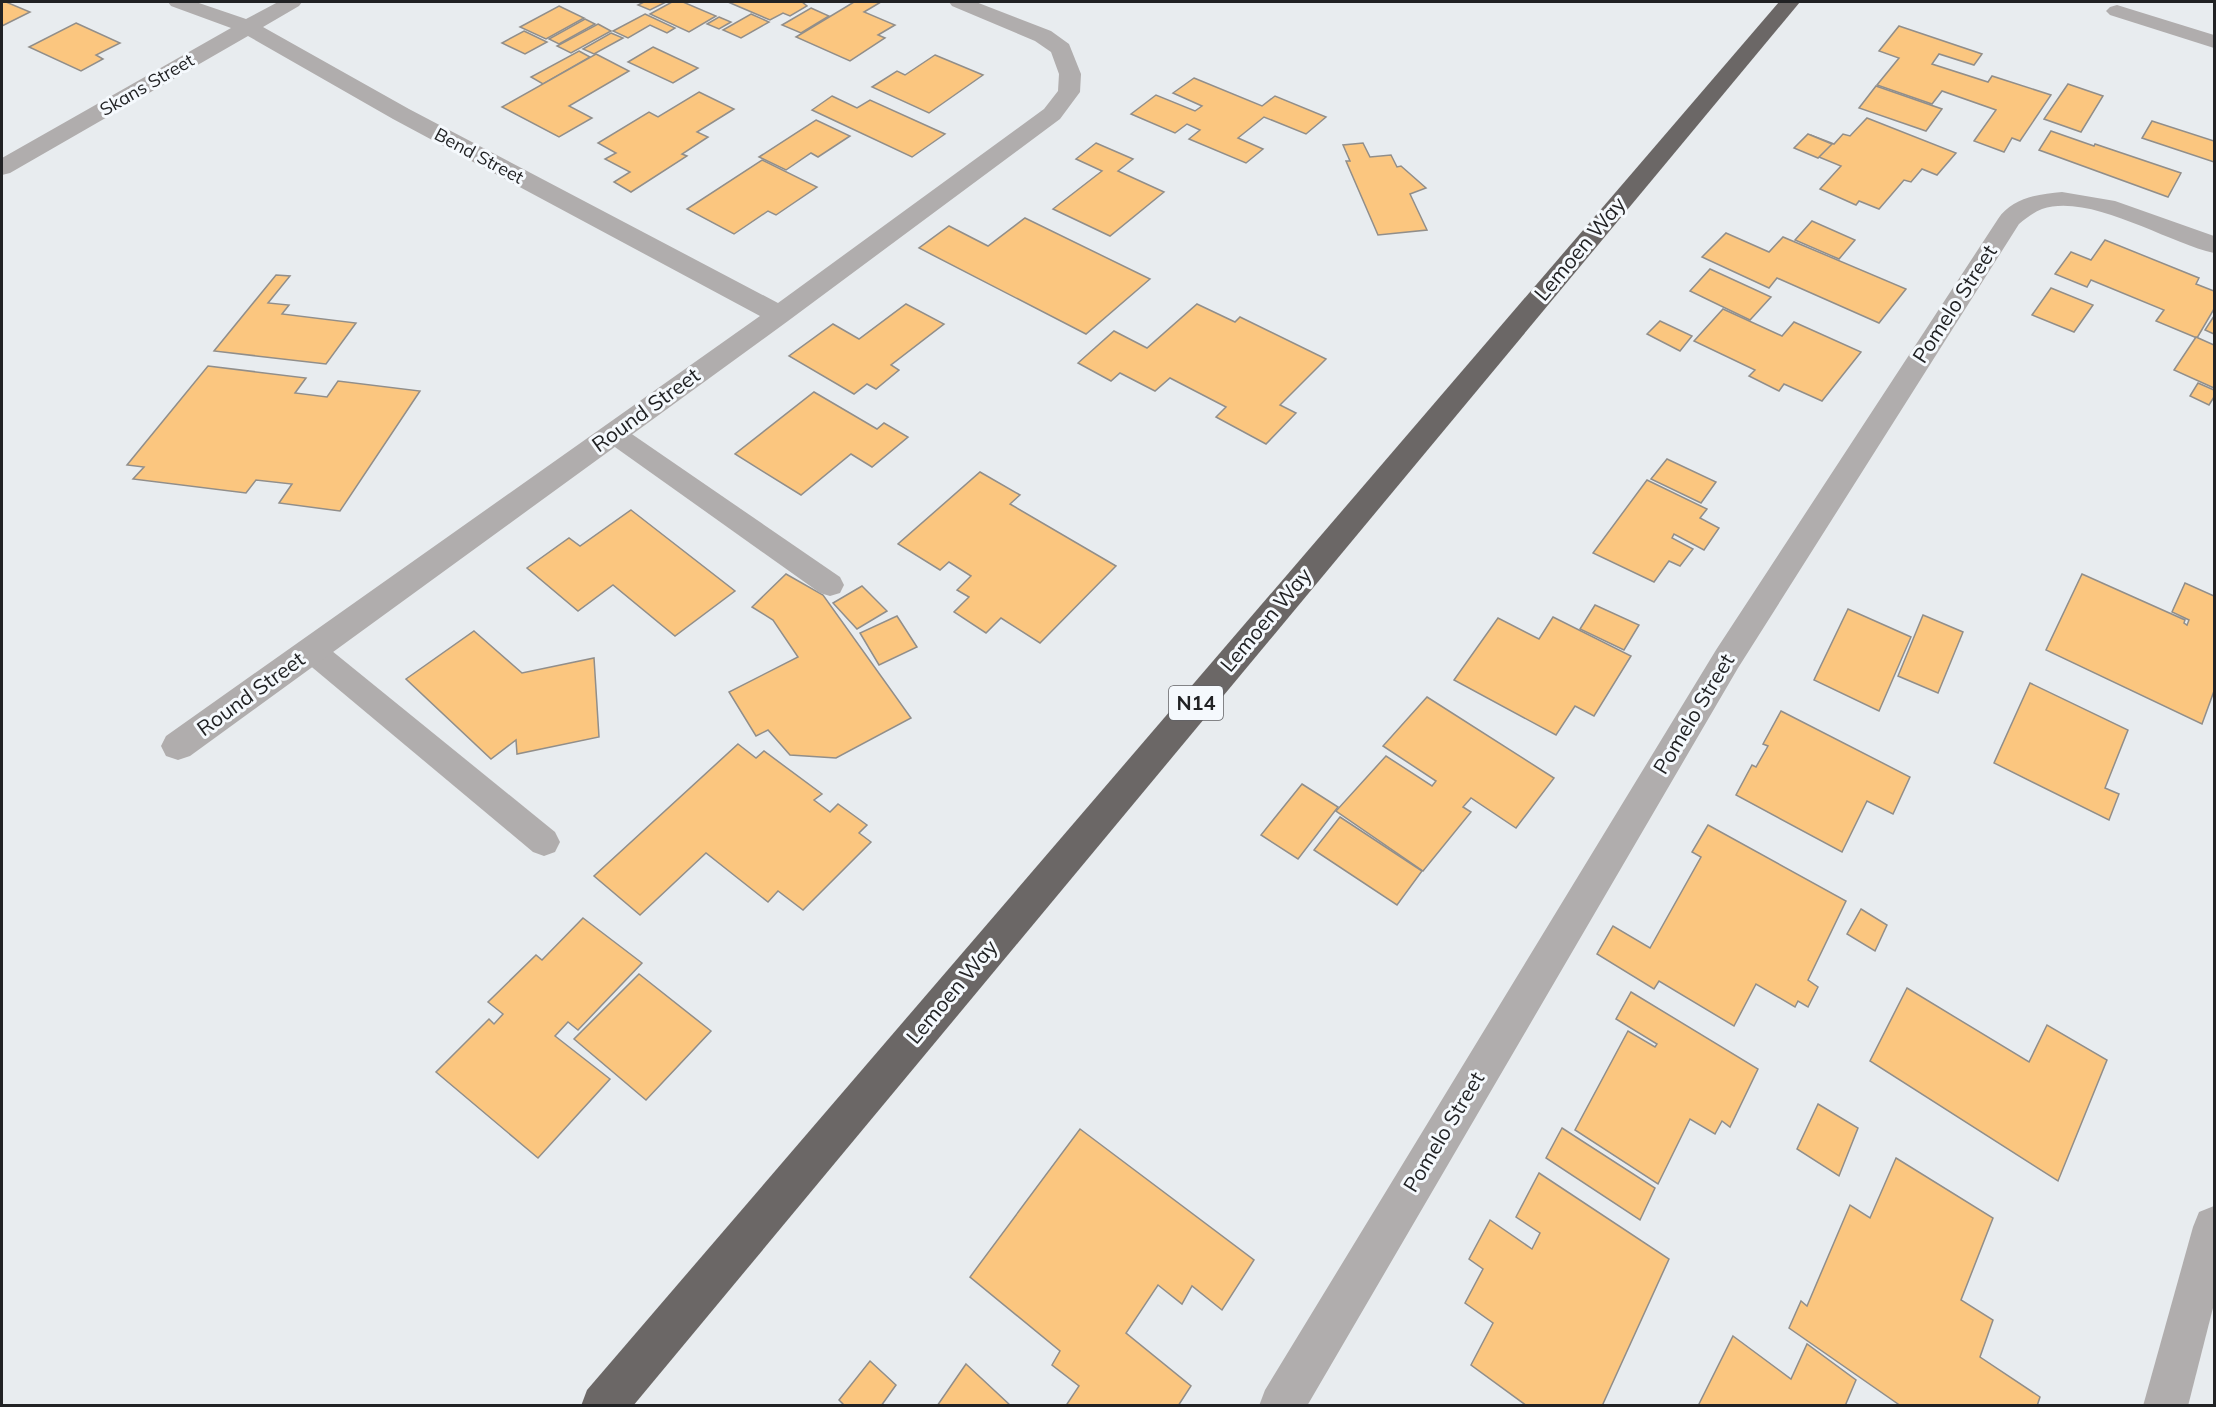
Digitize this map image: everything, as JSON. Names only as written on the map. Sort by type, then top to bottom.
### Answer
[{"type":"highway","name":"Lemoen Way","points":[[603,1406],[1790,2]]},
{"type":"street","name":"Bend Street","points":[[177,2],[247,27],[401,114],[779,315]]},
{"type":"street","name":"Skans Street","points":[[2,168],[292,2]]},
{"type":"street","name":"Round Street","points":[[178,746],[779,315],[1052,114],[1069,92],[1070,74],[1061,49],[1043,36],[959,2]]},
{"type":"street","points":[[2117,11],[2214,42]]},
{"type":"street","name":"Pomelo Street","points":[[1281,1406],[1726,659],[2010,219],[2024,208],[2041,201],[2091,202],[2214,245]]},
{"type":"street","points":[[2164,1406],[2214,1227]]},
{"type":"lane","points":[[614,434],[830,585]]},
{"type":"lane","points":[[311,650],[544,842]]},
{"type":"building","points":[[2,2],[6,2],[30,12],[2,26]]},
{"type":"building","points":[[644,2],[666,2],[650,10],[638,5]]},
{"type":"building","points":[[672,2],[683,2],[716,16],[689,32],[650,14]]},
{"type":"building","points":[[728,2],[802,2],[807,6],[790,16],[783,13],[770,20]]},
{"type":"building","points":[[854,2],[881,2],[864,12],[895,25],[878,35],[885,38],[850,61],[796,37]]},
{"type":"building","points":[[559,6],[584,18],[546,39],[520,27]]},
{"type":"building","points":[[811,8],[829,16],[801,33],[782,25]]},
{"type":"building","points":[[645,14],[675,28],[667,33],[650,25],[628,38],[613,31]]},
{"type":"building","points":[[751,14],[769,22],[741,38],[723,30]]},
{"type":"building","points":[[719,17],[731,22],[719,29],[707,24]]},
{"type":"building","points":[[585,19],[595,24],[559,44],[549,39]]},
{"type":"building","points":[[76,23],[120,43],[96,55],[103,59],[81,71],[29,47]]},
{"type":"building","points":[[598,24],[611,31],[571,53],[557,46]]},
{"type":"building","points":[[1899,26],[1982,54],[1974,65],[1939,54],[1932,64],[1988,82],[1992,76],[2051,95],[2020,141],[2012,138],[2004,152],[1974,141],[1996,110],[1942,91],[1932,104],[1877,85],[1899,58],[1879,51]]},
{"type":"building","points":[[524,31],[547,42],[525,54],[502,43]]},
{"type":"building","points":[[611,33],[623,38],[594,54],[583,49]]},
{"type":"building","points":[[653,47],[698,68],[673,83],[628,62]]},
{"type":"building","points":[[579,51],[590,57],[543,84],[531,77]]},
{"type":"building","points":[[596,54],[629,71],[569,106],[592,118],[559,137],[502,107]]},
{"type":"building","points":[[935,55],[983,75],[929,113],[872,87],[897,71],[905,75]]},
{"type":"building","points":[[1194,78],[1262,106],[1275,96],[1326,117],[1306,134],[1264,117],[1238,138],[1263,149],[1246,163],[1189,139],[1200,130],[1187,124],[1175,133],[1131,114],[1156,95],[1195,111],[1202,106],[1173,93]]},
{"type":"building","points":[[2068,84],[2103,96],[2081,132],[2044,119]]},
{"type":"building","points":[[1876,86],[1942,109],[1926,131],[1859,108]]},
{"type":"building","points":[[699,92],[734,109],[697,132],[708,137],[682,154],[687,156],[631,192],[614,182],[630,172],[605,159],[616,153],[598,143],[649,112],[658,117]]},
{"type":"building","points":[[832,96],[857,108],[870,100],[945,134],[912,157],[812,110]]},
{"type":"building","points":[[1867,118],[1956,153],[1937,175],[1922,169],[1911,182],[1904,180],[1879,209],[1859,201],[1856,205],[1820,189],[1841,166],[1797,148],[1811,135],[1834,144],[1843,134],[1850,136]]},
{"type":"building","points":[[816,120],[850,136],[818,157],[811,153],[786,170],[759,157]]},
{"type":"building","points":[[2152,121],[2214,141],[2214,162],[2142,138]]},
{"type":"building","points":[[2051,131],[2181,173],[2168,197],[2039,150]]},
{"type":"building","points":[[1808,134],[1832,144],[1818,158],[1794,148]]},
{"type":"building","points":[[1096,143],[1133,159],[1118,171],[1164,192],[1110,236],[1053,209],[1102,171],[1076,159]]},
{"type":"building","points":[[1363,143],[1370,157],[1391,155],[1397,167],[1401,166],[1426,188],[1410,194],[1427,230],[1378,235],[1346,161],[1350,161],[1343,145]]},
{"type":"building","points":[[762,160],[817,187],[776,215],[768,211],[734,234],[687,209]]},
{"type":"building","points":[[1025,218],[1150,279],[1086,334],[919,248],[949,226],[988,246]]},
{"type":"building","points":[[1812,221],[1855,240],[1839,259],[1795,240]]},
{"type":"building","points":[[1726,233],[1769,252],[1783,237],[1906,289],[1879,323],[1777,278],[1769,288],[1702,257]]},
{"type":"building","points":[[2105,240],[2199,278],[2196,284],[2214,291],[2214,309],[2197,338],[2156,321],[2164,310],[2091,280],[2087,287],[2055,274],[2071,252],[2091,260]]},
{"type":"building","points":[[1710,269],[1771,297],[1750,320],[1690,291]]},
{"type":"building","points":[[276,275],[290,276],[268,303],[289,305],[282,314],[356,323],[326,364],[214,351]]},
{"type":"building","points":[[2051,288],[2093,305],[2074,332],[2032,315]]},
{"type":"building","points":[[906,304],[944,324],[891,365],[899,370],[876,389],[867,384],[854,394],[789,356],[833,324],[859,339]]},
{"type":"building","points":[[1197,304],[1235,322],[1240,317],[1326,359],[1280,405],[1296,413],[1266,444],[1216,417],[1226,407],[1170,378],[1155,391],[1120,373],[1111,381],[1078,363],[1114,331],[1147,348]]},
{"type":"building","points":[[1723,309],[1782,336],[1794,322],[1861,352],[1822,401],[1784,384],[1779,391],[1749,376],[1755,370],[1694,341]]},
{"type":"building","points":[[2214,316],[2214,334],[2205,330]]},
{"type":"building","points":[[1660,321],[1692,336],[1680,351],[1647,334]]},
{"type":"building","points":[[2196,337],[2214,345],[2214,388],[2174,370]]},
{"type":"building","points":[[208,366],[306,378],[295,393],[327,397],[338,381],[420,391],[340,511],[279,503],[292,484],[256,480],[246,493],[133,479],[144,467],[127,465]]},
{"type":"building","points":[[2198,383],[2214,390],[2214,397],[2209,405],[2190,396]]},
{"type":"building","points":[[814,392],[877,429],[884,423],[908,437],[872,467],[851,454],[801,495],[735,454]]},
{"type":"building","points":[[1667,459],[1716,482],[1701,503],[1651,479]]},
{"type":"building","points":[[980,472],[1020,495],[1010,504],[1116,566],[1040,643],[1001,618],[986,633],[954,612],[969,597],[957,590],[971,576],[949,562],[940,570],[898,544]]},
{"type":"building","points":[[1647,480],[1707,509],[1700,518],[1719,528],[1704,550],[1674,534],[1672,538],[1693,549],[1680,566],[1669,561],[1654,582],[1593,553]]},
{"type":"building","points":[[631,510],[735,591],[675,636],[613,585],[578,611],[527,568],[569,538],[580,546]]},
{"type":"building","points":[[786,574],[823,595],[911,718],[836,758],[790,755],[768,730],[756,736],[729,692],[798,657],[773,620],[752,607]]},
{"type":"building","points":[[2082,574],[2185,620],[2184,623],[2187,625],[2189,620],[2172,612],[2185,583],[2214,596],[2214,691],[2202,724],[2046,650]]},
{"type":"building","points":[[862,586],[887,611],[857,629],[833,603]]},
{"type":"building","points":[[1595,605],[1639,625],[1624,650],[1580,629]]},
{"type":"building","points":[[1848,609],[1911,637],[1879,711],[1814,680]]},
{"type":"building","points":[[1923,615],[1963,632],[1938,693],[1898,676]]},
{"type":"building","points":[[897,616],[917,647],[879,665],[860,633]]},
{"type":"building","points":[[1553,617],[1631,656],[1594,716],[1575,706],[1556,735],[1454,680],[1498,618],[1539,639]]},
{"type":"building","points":[[474,631],[522,673],[594,658],[599,737],[517,754],[516,740],[491,759],[406,679]]},
{"type":"building","points":[[2030,683],[2128,730],[2105,788],[2119,794],[2109,820],[1994,763]]},
{"type":"building","points":[[1427,697],[1554,778],[1516,828],[1471,798],[1463,807],[1471,812],[1423,871],[1336,811],[1386,756],[1432,786],[1436,781],[1383,746]]},
{"type":"building","points":[[1781,711],[1910,777],[1893,814],[1867,801],[1842,852],[1736,795],[1752,765],[1756,767],[1768,746],[1763,744]]},
{"type":"building","points":[[738,744],[756,758],[764,751],[822,794],[814,800],[830,812],[838,804],[867,825],[859,833],[871,842],[803,910],[778,891],[768,902],[706,853],[640,915],[594,876]]},
{"type":"building","points":[[1302,784],[1338,807],[1298,859],[1261,835]]},
{"type":"building","points":[[1340,817],[1422,871],[1397,905],[1314,850]]},
{"type":"building","points":[[1708,825],[1846,901],[1808,980],[1818,987],[1808,1007],[1798,1001],[1795,1007],[1756,984],[1734,1026],[1659,981],[1654,989],[1597,954],[1613,926],[1650,948],[1701,857],[1692,852]]},
{"type":"building","points":[[1861,909],[1887,925],[1875,951],[1847,934]]},
{"type":"building","points":[[583,918],[642,963],[578,1030],[568,1022],[555,1036],[610,1079],[538,1158],[436,1072],[489,1019],[494,1024],[503,1014],[488,1002],[536,955],[542,960]]},
{"type":"building","points":[[639,974],[711,1031],[646,1100],[574,1039]]},
{"type":"building","points":[[1907,988],[2029,1062],[2047,1025],[2107,1060],[2058,1181],[1870,1061]]},
{"type":"building","points":[[1631,992],[1758,1069],[1730,1127],[1722,1121],[1715,1134],[1690,1119],[1658,1184],[1575,1130],[1628,1031],[1655,1047],[1657,1044],[1616,1019]]},
{"type":"building","points":[[1818,1104],[1858,1128],[1839,1176],[1797,1149]]},
{"type":"building","points":[[1562,1128],[1655,1188],[1640,1220],[1546,1158]]},
{"type":"building","points":[[1080,1129],[1254,1260],[1222,1310],[1192,1286],[1182,1304],[1158,1285],[1126,1333],[1191,1386],[1178,1406],[1068,1406],[1067,1404],[1079,1386],[1052,1365],[1060,1351],[970,1277]]},
{"type":"building","points":[[1896,1158],[1993,1218],[1961,1300],[1993,1320],[1980,1357],[2040,1397],[2037,1406],[1901,1406],[1789,1328],[1801,1301],[1807,1306],[1850,1205],[1870,1218]]},
{"type":"building","points":[[1539,1173],[1669,1259],[1602,1406],[1527,1406],[1471,1365],[1493,1323],[1465,1303],[1483,1269],[1469,1259],[1490,1220],[1532,1249],[1540,1233],[1516,1217]]},
{"type":"building","points":[[1733,1336],[1791,1379],[1807,1344],[1856,1380],[1845,1406],[1698,1406]]},
{"type":"building","points":[[870,1361],[896,1385],[881,1406],[845,1406],[839,1400]]},
{"type":"building","points":[[966,1364],[1011,1406],[937,1406]]}]
